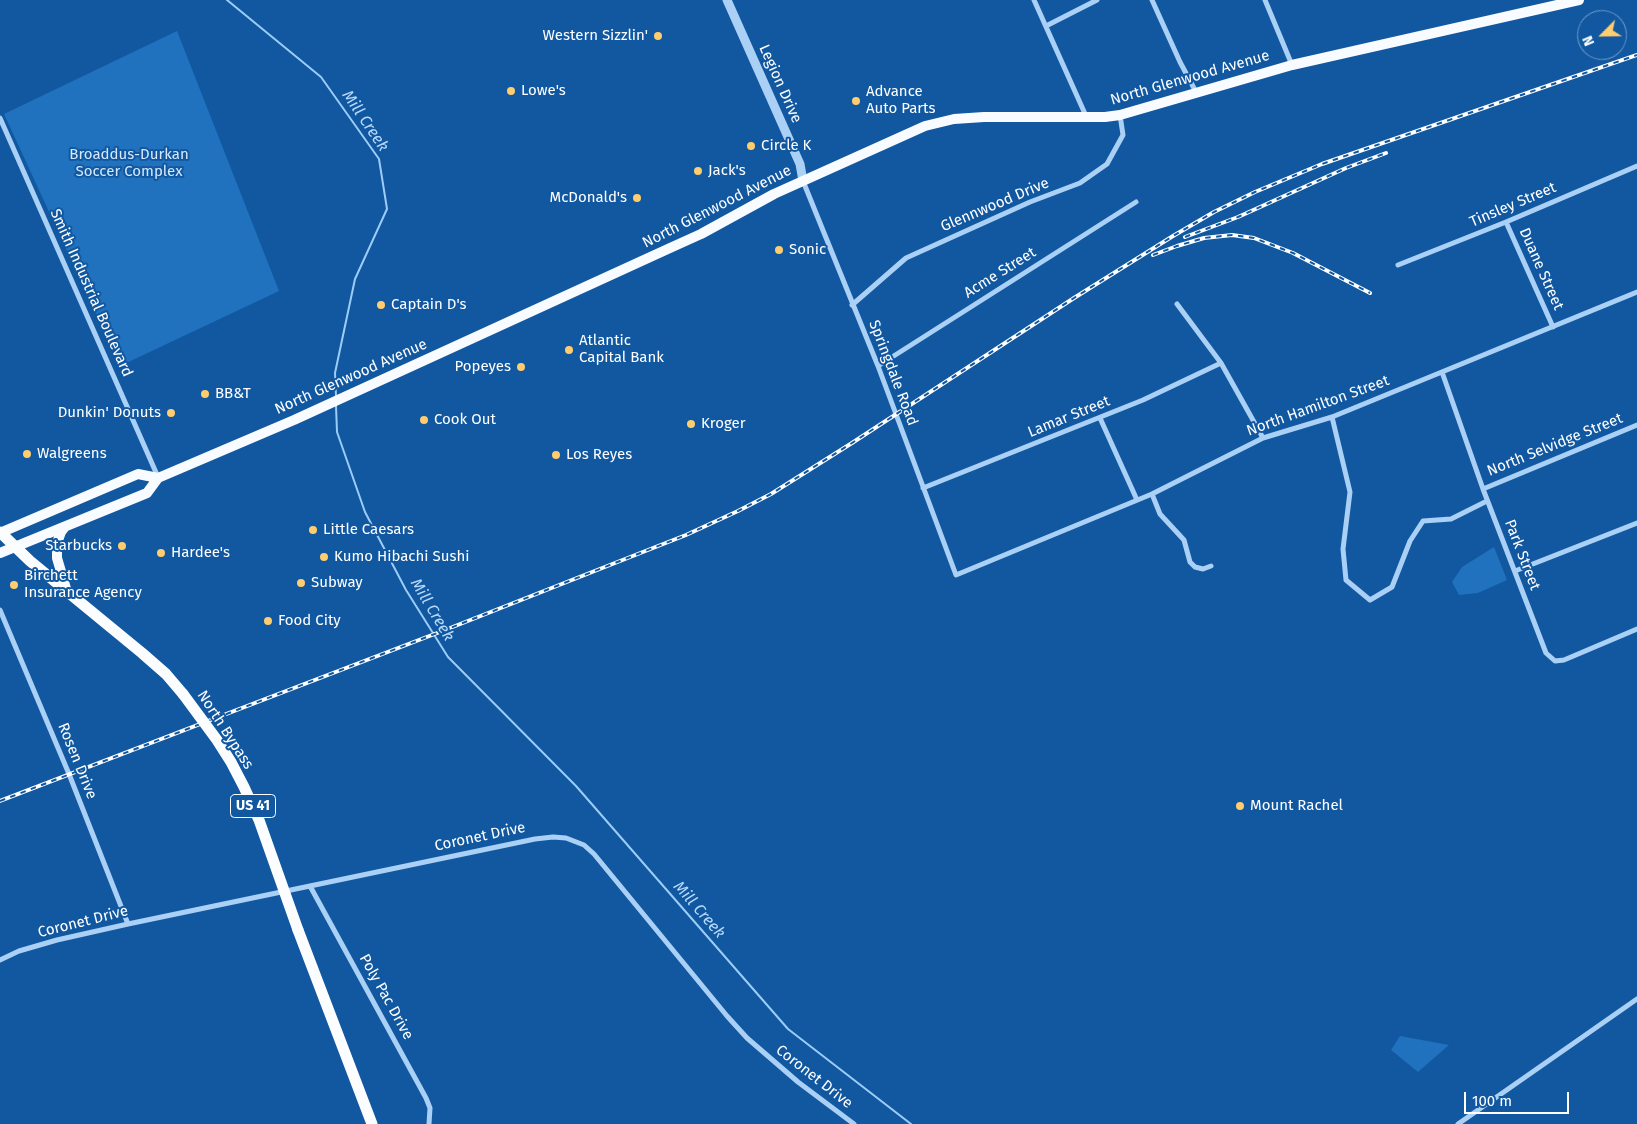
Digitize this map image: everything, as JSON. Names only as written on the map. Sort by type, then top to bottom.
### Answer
[{"type":"highway","name":"North Bypass","points":[[0,532],[15,548],[166,674],[184,694],[222,748],[248,795],[259,820],[298,930],[372,1124]]},
{"type":"main road","name":"North Glenwood Avenue","points":[[0,554],[147,493],[158,478],[294,420],[685,242],[803,181],[925,126],[954,119],[984,116],[1105,117],[1120,115],[1292,65],[1579,0]]},
{"type":"main road","name":"North Glenwood Avenue","points":[[0,532],[138,474],[158,478]]},
{"type":"main road","points":[[66,527],[61,532],[57,543],[57,558],[67,592]]},
{"type":"street","name":"Legion Drive","points":[[727,0],[800,164],[803,181]]},
{"type":"street","points":[[1034,0],[1086,116]]},
{"type":"street","points":[[1046,26],[1097,0]]},
{"type":"street","points":[[1152,0],[1196,92]]},
{"type":"street","points":[[1265,0],[1292,65]]},
{"type":"street","name":"Glennwood Drive","points":[[852,305],[906,258],[1030,202],[1080,183],[1107,164],[1123,135],[1120,115]]},
{"type":"street","name":"Smith Industrial Boulevard","points":[[0,118],[158,478]]},
{"type":"street","name":"Tinsley Street","points":[[1398,265],[1506,222],[1637,166]]},
{"type":"street","name":"Springdale Road","points":[[803,181],[878,366],[956,575]]},
{"type":"street","name":"Acme Street","points":[[878,366],[1136,202]]},
{"type":"street","name":"Duane Street","points":[[1506,222],[1553,327]]},
{"type":"street","name":"North Hamilton Street","points":[[956,575],[1152,494],[1262,438],[1332,417],[1637,292]]},
{"type":"street","points":[[1177,304],[1221,363],[1262,438]]},
{"type":"street","name":"Lamar Street","points":[[923,488],[1143,400],[1221,363]]},
{"type":"street","name":"Park Street","points":[[1442,372],[1487,501],[1546,653],[1555,661],[1564,660],[1637,629]]},
{"type":"street","points":[[1332,417],[1350,492],[1342,549],[1346,580],[1370,600],[1392,587],[1410,541],[1423,522],[1451,519],[1487,501]]},
{"type":"street","points":[[1100,418],[1137,500]]},
{"type":"street","name":"North Selvidge Street","points":[[1483,489],[1637,425]]},
{"type":"street","points":[[1152,494],[1160,514],[1184,540],[1190,562],[1195,567],[1203,569],[1211,566]]},
{"type":"street","points":[[1515,571],[1637,523]]},
{"type":"street","name":"Rosen Drive","points":[[0,610],[69,774],[128,924]]},
{"type":"street","name":"Coronet Drive","points":[[0,960],[19,951],[57,940],[128,924],[535,838],[553,836],[573,840],[584,845],[594,854],[726,1016],[747,1038],[798,1082],[854,1124]]},
{"type":"street","name":"Poly Pac Drive","points":[[310,886],[426,1098],[430,1108],[429,1124]]},
{"type":"street","points":[[1458,1124],[1637,999]]},
{"type":"green space","name":"Broaddus-Durkan Soccer Complex","points":[[177,31],[279,291],[120,366],[4,114]]},
{"type":"green space","points":[[1494,547],[1507,580],[1478,593],[1459,595],[1452,582],[1462,567]]},
{"type":"green space","points":[[1400,1036],[1449,1045],[1418,1072],[1391,1050]]},
{"type":"waterway","name":"Mill Creek","points":[[227,0],[321,77],[379,159],[387,209],[355,279],[335,373],[336,396]]},
{"type":"waterway","name":"Mill Creek","points":[[336,406],[337,432],[365,512],[406,590],[448,657],[576,786],[788,1029],[911,1124]]},
{"type":"railway","points":[[0,801],[686,535],[771,494],[1074,298],[1214,212],[1255,192],[1322,164],[1637,55]]},
{"type":"railway","points":[[1185,237],[1238,217],[1346,168],[1386,153]]},
{"type":"railway","points":[[1153,255],[1204,238],[1232,235],[1254,238],[1293,253],[1370,293]]},
{"type":"place","name":"Western Sizzlin'","points":[[658,36]]},
{"type":"place","name":"Lowe's","points":[[511,91]]},
{"type":"place","name":"Advance Auto Parts","points":[[856,101]]},
{"type":"place","name":"Circle K","points":[[751,146]]},
{"type":"place","name":"Jack's","points":[[698,171]]},
{"type":"place","name":"McDonald's","points":[[637,198]]},
{"type":"place","name":"Sonic","points":[[779,250]]},
{"type":"place","name":"Captain D's","points":[[381,305]]},
{"type":"place","name":"Atlantic Capital Bank","points":[[569,350]]},
{"type":"place","name":"Popeyes","points":[[521,367]]},
{"type":"place","name":"BB&T","points":[[205,394]]},
{"type":"place","name":"Dunkin' Donuts","points":[[171,413]]},
{"type":"place","name":"Cook Out","points":[[424,420]]},
{"type":"place","name":"Kroger","points":[[691,424]]},
{"type":"place","name":"Walgreens","points":[[27,454]]},
{"type":"place","name":"Los Reyes","points":[[556,455]]},
{"type":"place","name":"Little Caesars","points":[[313,530]]},
{"type":"place","name":"Starbucks","points":[[122,546]]},
{"type":"place","name":"Hardee's","points":[[161,553]]},
{"type":"place","name":"Kumo Hibachi Sushi","points":[[324,557]]},
{"type":"place","name":"Subway","points":[[301,583]]},
{"type":"place","name":"Birchett Insurance Agency","points":[[14,585]]},
{"type":"place","name":"Food City","points":[[268,621]]},
{"type":"place","name":"Mount Rachel","points":[[1240,806]]}]
